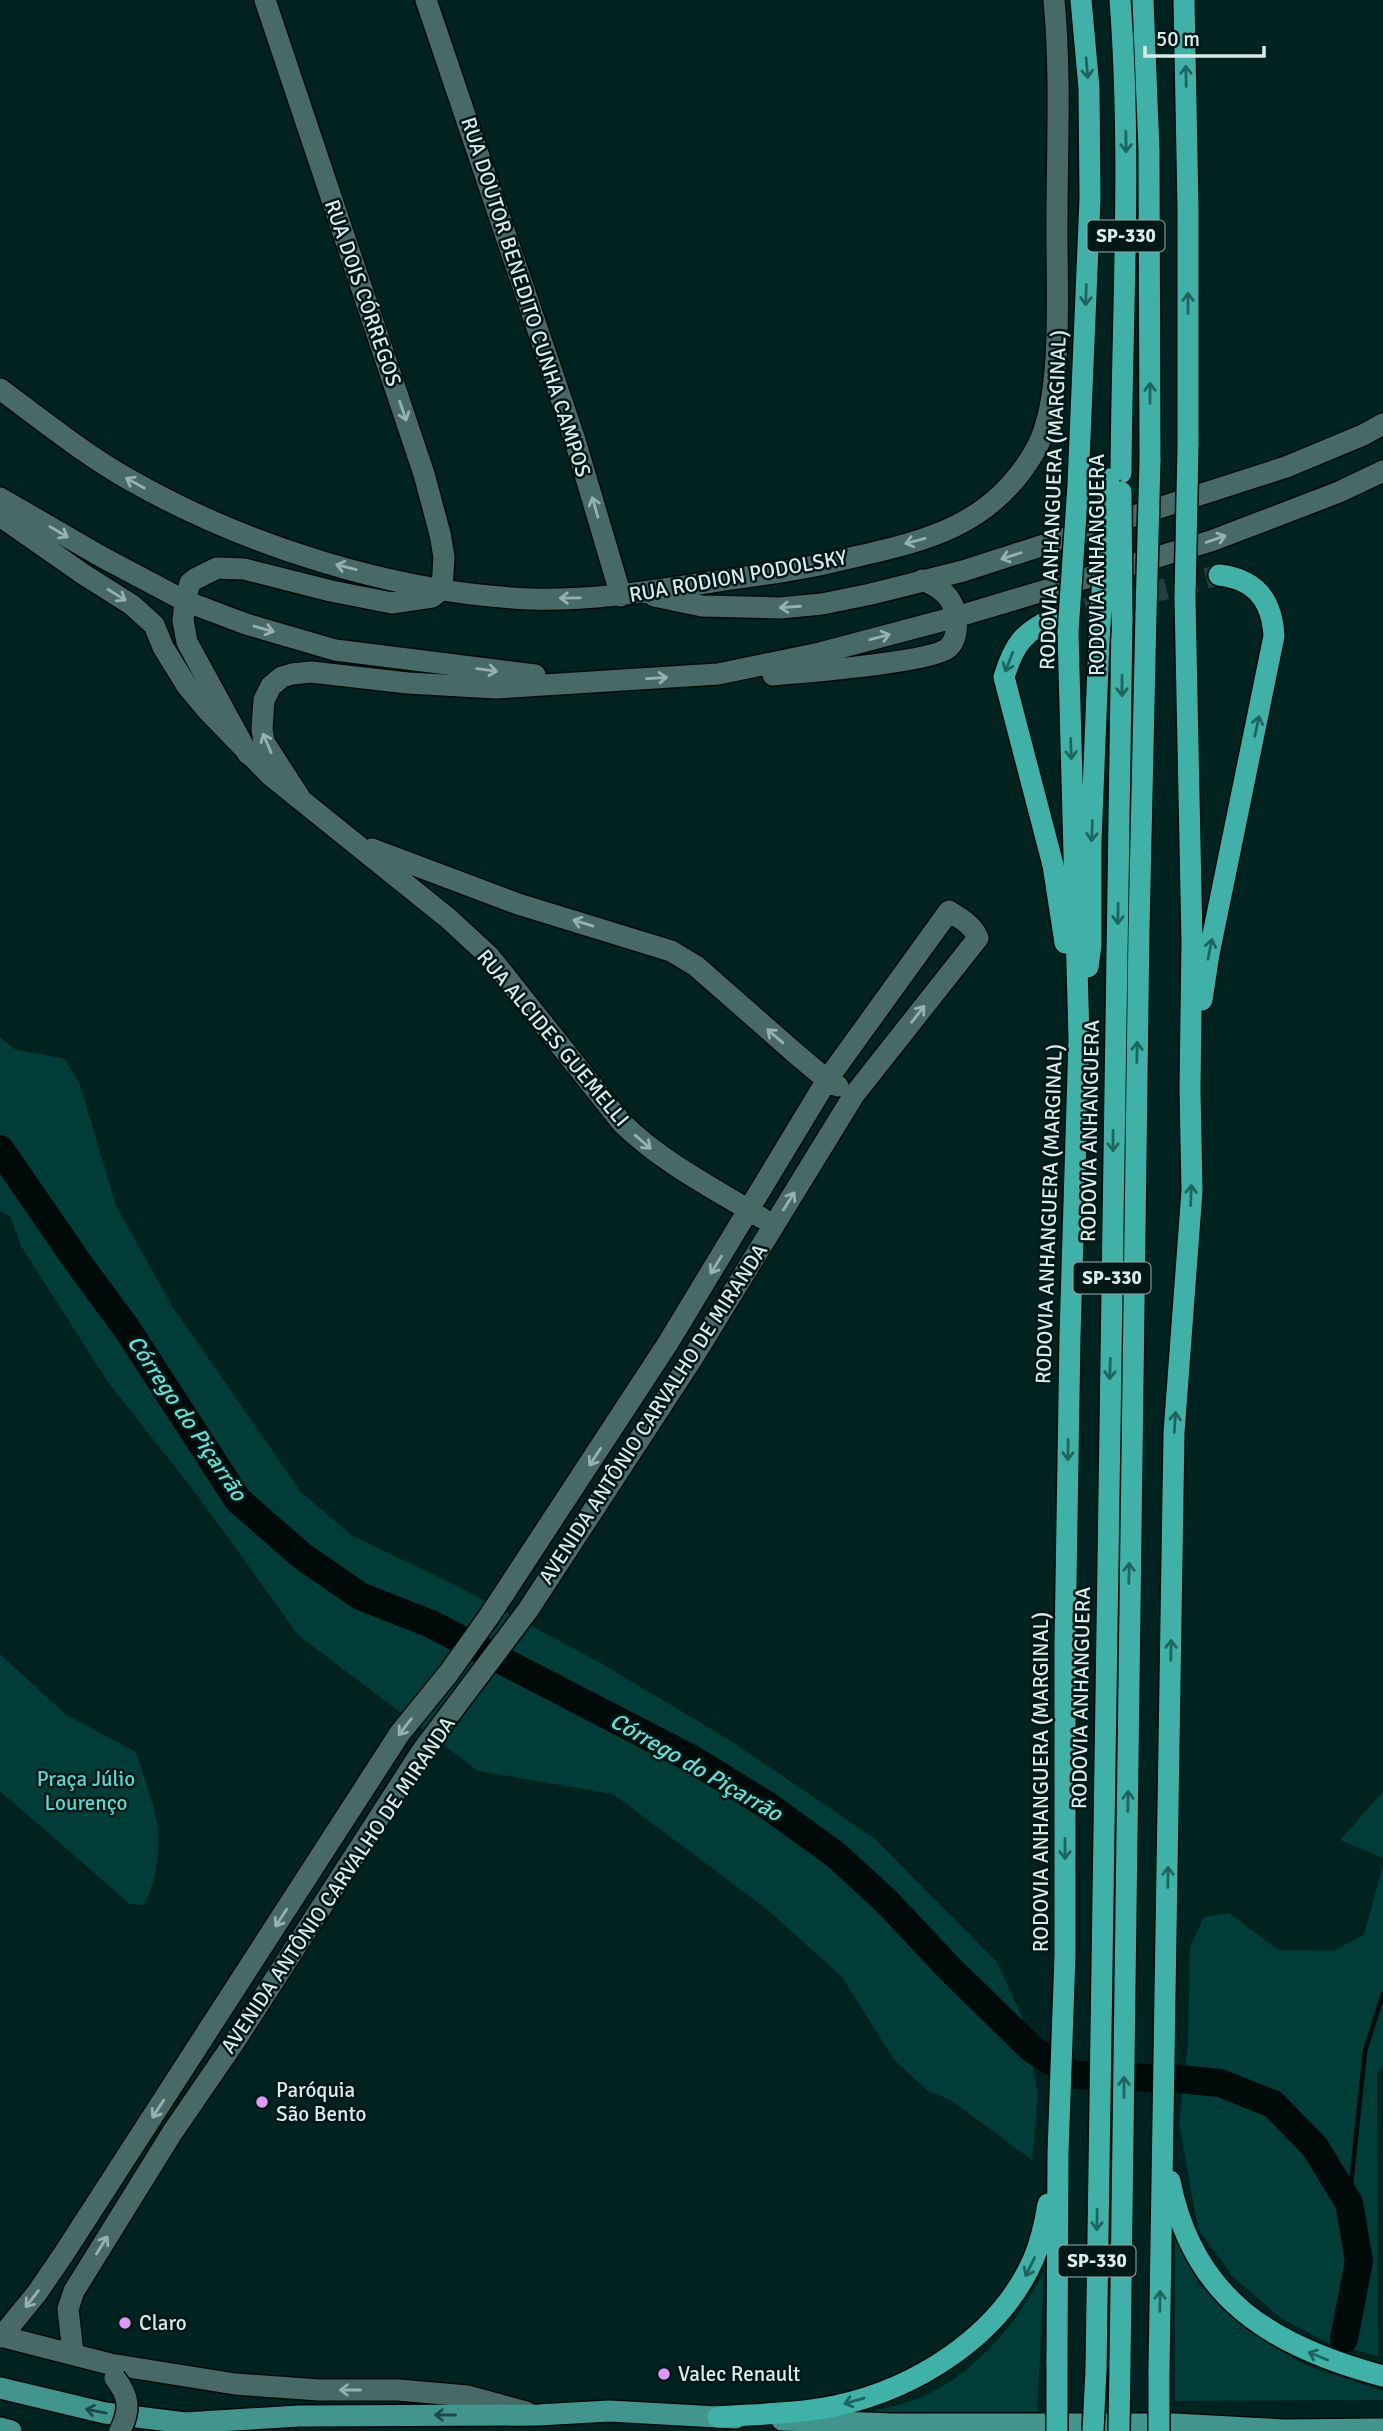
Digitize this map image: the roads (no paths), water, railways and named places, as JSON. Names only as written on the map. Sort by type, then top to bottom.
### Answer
[{"type":"highway","name":"RODOVIA ANHANGUERA (MARGINAL)","points":[[1057,2431],[1058,2153],[1065,1955],[1070,1336],[1079,1039],[1062,625],[1078,485],[1090,199],[1089,88],[1081,0]]},
{"type":"highway","name":"RODOVIA ANHANGUERA","points":[[1093,2431],[1121,790],[1122,618],[1115,475],[1127,202],[1124,49],[1120,0]]},
{"type":"highway","name":"SP-330","points":[[1119,2431],[1139,929],[1150,461],[1149,149],[1143,0]]},
{"type":"highway","points":[[1159,2431],[1174,1433],[1192,1191],[1192,942],[1185,598],[1188,207],[1184,0]]},
{"type":"highway","points":[[1079,1039],[1091,945],[1091,842],[1099,640],[1115,475]]},
{"type":"highway","points":[[1190,1089],[1209,954],[1275,636],[1267,602],[1254,587],[1235,577],[1219,575]]},
{"type":"highway","points":[[1062,625],[1027,632],[1010,659],[1004,677],[1053,865],[1079,1039]]},
{"type":"highway","points":[[1162,2122],[1177,2211],[1188,2240],[1213,2282],[1244,2314],[1278,2337],[1323,2358],[1383,2376]]},
{"type":"highway","points":[[718,2417],[814,2410],[846,2404],[895,2387],[948,2358],[995,2318],[1027,2272],[1044,2230],[1058,2153]]},
{"type":"main road","points":[[0,2388],[105,2413],[185,2423],[299,2416],[538,2415],[609,2411],[892,2424],[1174,2424],[1284,2430],[1383,2429]]},
{"type":"main road","points":[[0,2428],[11,2431]]},
{"type":"street","name":"RUA DOIS CÓRREGOS","points":[[265,0],[424,474],[444,557],[442,589]]},
{"type":"street","name":"RUA DOUTOR BENEDITO CUNHA CAMPOS","points":[[426,0],[630,594]]},
{"type":"street","name":"RUA RODION PODOLSKY","points":[[0,388],[93,458],[182,508],[252,537],[323,561],[442,589],[529,599],[630,594],[808,568],[929,538],[963,524],[985,510],[1014,483],[1037,448],[1045,429],[1056,367],[1058,91],[1054,0]]},
{"type":"street","points":[[630,594],[702,606],[780,608],[822,604],[974,568],[1286,467],[1383,424]]},
{"type":"street","points":[[718,674],[820,653],[956,617],[1211,541],[1339,492],[1383,471]]},
{"type":"street","points":[[0,498],[185,601],[246,624],[335,650],[589,681]]},
{"type":"street","points":[[0,516],[132,605],[154,625],[163,647],[187,686],[248,754]]},
{"type":"street","points":[[248,754],[187,642],[183,620],[190,583],[217,568],[244,569],[391,603],[432,597],[442,589]]},
{"type":"street","points":[[302,801],[264,742],[261,730],[264,700],[271,687],[282,677],[311,672],[408,683],[496,688],[718,674],[751,677],[917,658],[950,646],[955,636],[956,617],[949,597],[936,585],[922,580]]},
{"type":"street","name":"RUA ALCIDES GUEMELLI","points":[[248,754],[350,841],[440,912],[490,957],[614,1114],[642,1142],[662,1158],[773,1226]]},
{"type":"street","points":[[350,841],[518,904],[671,951],[696,966],[827,1080],[854,1095]]},
{"type":"street","name":"AVENIDA ANTÔNIO CARVALHO DE MIRANDA","points":[[1,2337],[37,2294],[63,2255],[400,1733],[448,1674],[490,1615],[584,1474],[750,1211],[827,1080],[949,912],[970,925],[978,938],[854,1095],[692,1359],[515,1630],[422,1751],[235,2041],[172,2133],[86,2270],[68,2309],[73,2353]]},
{"type":"street","points":[[1,2337],[110,2364],[235,2384],[319,2390],[398,2390],[467,2396],[538,2415]]},
{"type":"street","points":[[73,2353],[115,2378],[125,2391],[126,2417],[120,2431]]},
{"type":"waterway","name":"Córrego do Piçarrão","points":[[0,1149],[127,1329],[238,1500],[302,1556],[360,1596],[431,1624],[692,1759],[767,1805],[836,1855],[887,1902],[950,1969],[1032,2049],[1074,2075],[1220,2083],[1273,2104],[1315,2147],[1349,2203],[1359,2261],[1344,2339]]},
{"type":"waterway","points":[[1349,2203],[1365,2051],[1383,1994]]},
{"type":"tunnel","points":[[1056,617],[1219,575]]},
{"type":"place","name":"Paróquia São Bento","points":[[262,2102]]},
{"type":"place","name":"Claro","points":[[125,2323]]},
{"type":"place","name":"Valec Renault","points":[[664,2374]]},
{"type":"park label","name":"Praça Júlio Lourenço","points":[[86,1791]]}]
